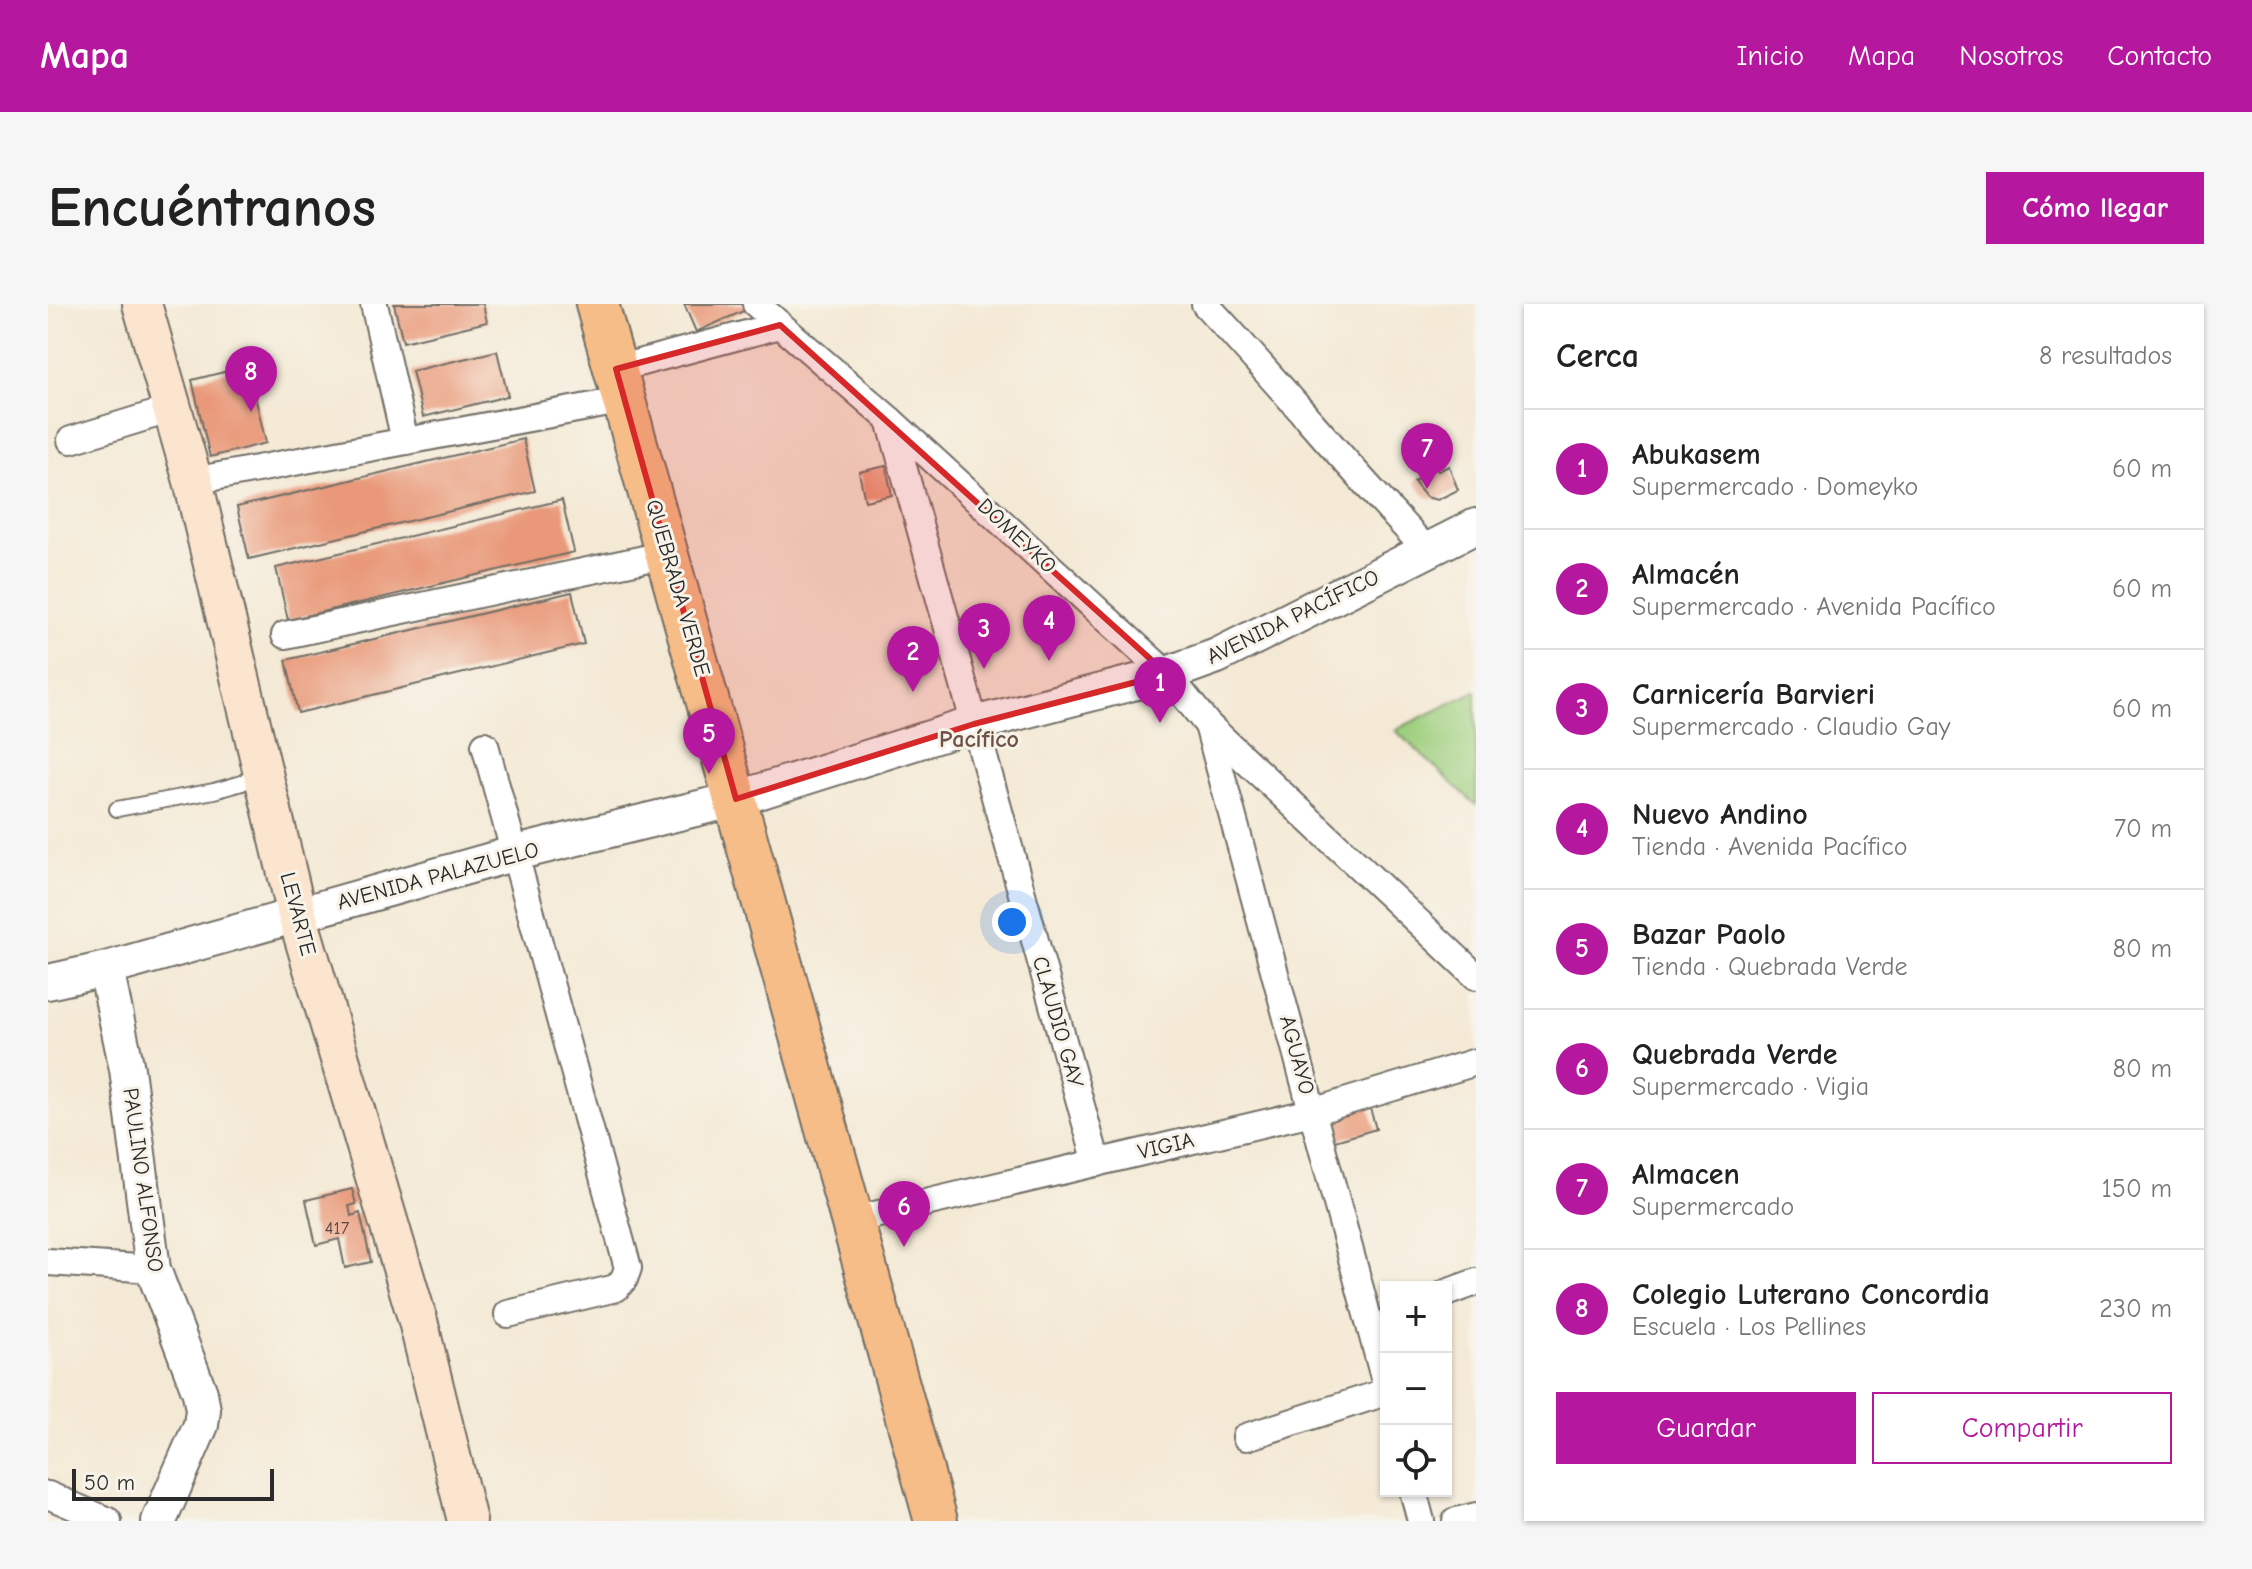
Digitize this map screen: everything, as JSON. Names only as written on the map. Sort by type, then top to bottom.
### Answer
[{"type":"main road","name":"LEVARTE","points":[[142,304],[193,481],[297,915],[418,1321],[467,1521]]},
{"type":"main road","name":"QUEBRADA VERDE","points":[[597,304],[936,1521]]},
{"type":"street","points":[[374,304],[405,441]]},
{"type":"street","name":"DOMEYKO","points":[[756,304],[890,420],[1167,674],[1208,725],[1476,976]]},
{"type":"street","points":[[1205,304],[1266,369],[1382,504],[1428,551]]},
{"type":"street","points":[[193,481],[405,441],[620,385],[780,325]]},
{"type":"street","points":[[71,440],[172,409]]},
{"type":"street","name":"CLAUDIO GAY","points":[[890,420],[1097,1163]]},
{"type":"street","name":"AVENIDA PACÍFICO","points":[[736,799],[974,724],[1167,674],[1217,656],[1476,526]]},
{"type":"street","points":[[285,635],[668,554]]},
{"type":"street","name":"AGUAYO","points":[[1208,725],[1312,1112],[1377,1317],[1382,1353]]},
{"type":"street","points":[[485,745],[628,1268],[616,1288],[508,1314]]},
{"type":"street","name":"AVENIDA PALAZUELO","points":[[49,978],[106,969],[516,853],[736,799]]},
{"type":"street","name":"PAULINO ALFONSO","points":[[106,969],[127,1069],[153,1269],[200,1393],[203,1410],[201,1425],[159,1521]]},
{"type":"street","name":"VIGIA","points":[[853,1220],[1312,1112],[1476,1062]]},
{"type":"street","points":[[48,1262],[153,1269]]},
{"type":"street","points":[[1452,1291],[1476,1282]]},
{"type":"street","points":[[1246,1437],[1380,1394]]},
{"type":"street","points":[[48,1495],[108,1521]]},
{"type":"street","points":[[1415,1497],[1421,1521]]},
{"type":"street","points":[[1456,1521],[1476,1516]]},
{"type":"lane","points":[[117,809],[242,783],[260,768]]},
{"type":"highlighted area","points":[[780,325],[1167,674],[974,724],[736,799],[616,369]]},
{"type":"green space","points":[[1476,691],[1476,805],[1395,730]]},
{"type":"building","points":[[394,304],[483,304],[487,322],[403,342]]},
{"type":"building","points":[[684,304],[743,304],[748,309],[696,332]]},
{"type":"building","points":[[497,351],[508,396],[423,417],[412,371]]},
{"type":"building","points":[[248,366],[266,443],[210,457],[192,380]]},
{"type":"building","points":[[523,439],[535,491],[249,559],[237,507]]},
{"type":"building","points":[[1436,465],[1438,471],[1449,466],[1458,490],[1437,500],[1426,497],[1414,482]]},
{"type":"building","points":[[886,466],[892,495],[865,501],[859,472]]},
{"type":"building","points":[[562,500],[574,552],[288,620],[276,568]]},
{"type":"building","points":[[572,592],[584,644],[298,713],[286,660]]},
{"type":"building","points":[[1368,1101],[1376,1129],[1328,1143],[1320,1114]]},
{"type":"building","points":[[352,1189],[356,1204],[349,1206],[351,1216],[360,1213],[371,1262],[345,1268],[339,1239],[316,1245],[306,1200]]},
{"type":"place","name":"Colegio Luterano Concordia","points":[[251,412]]},
{"type":"place","name":"Almacen","points":[[1427,489]]},
{"type":"place","name":"Nuevo Andino","points":[[1049,661]]},
{"type":"place","name":"Carnicería Barvieri","points":[[984,669]]},
{"type":"place","name":"Almacén","points":[[913,692]]},
{"type":"place","name":"Abukasem","points":[[1160,723]]},
{"type":"place","name":"Bazar Paolo","points":[[709,774]]},
{"type":"place","name":"Quebrada Verde","points":[[904,1247]]},
{"type":"district","name":"Pacífico","points":[[979,739]]}]
